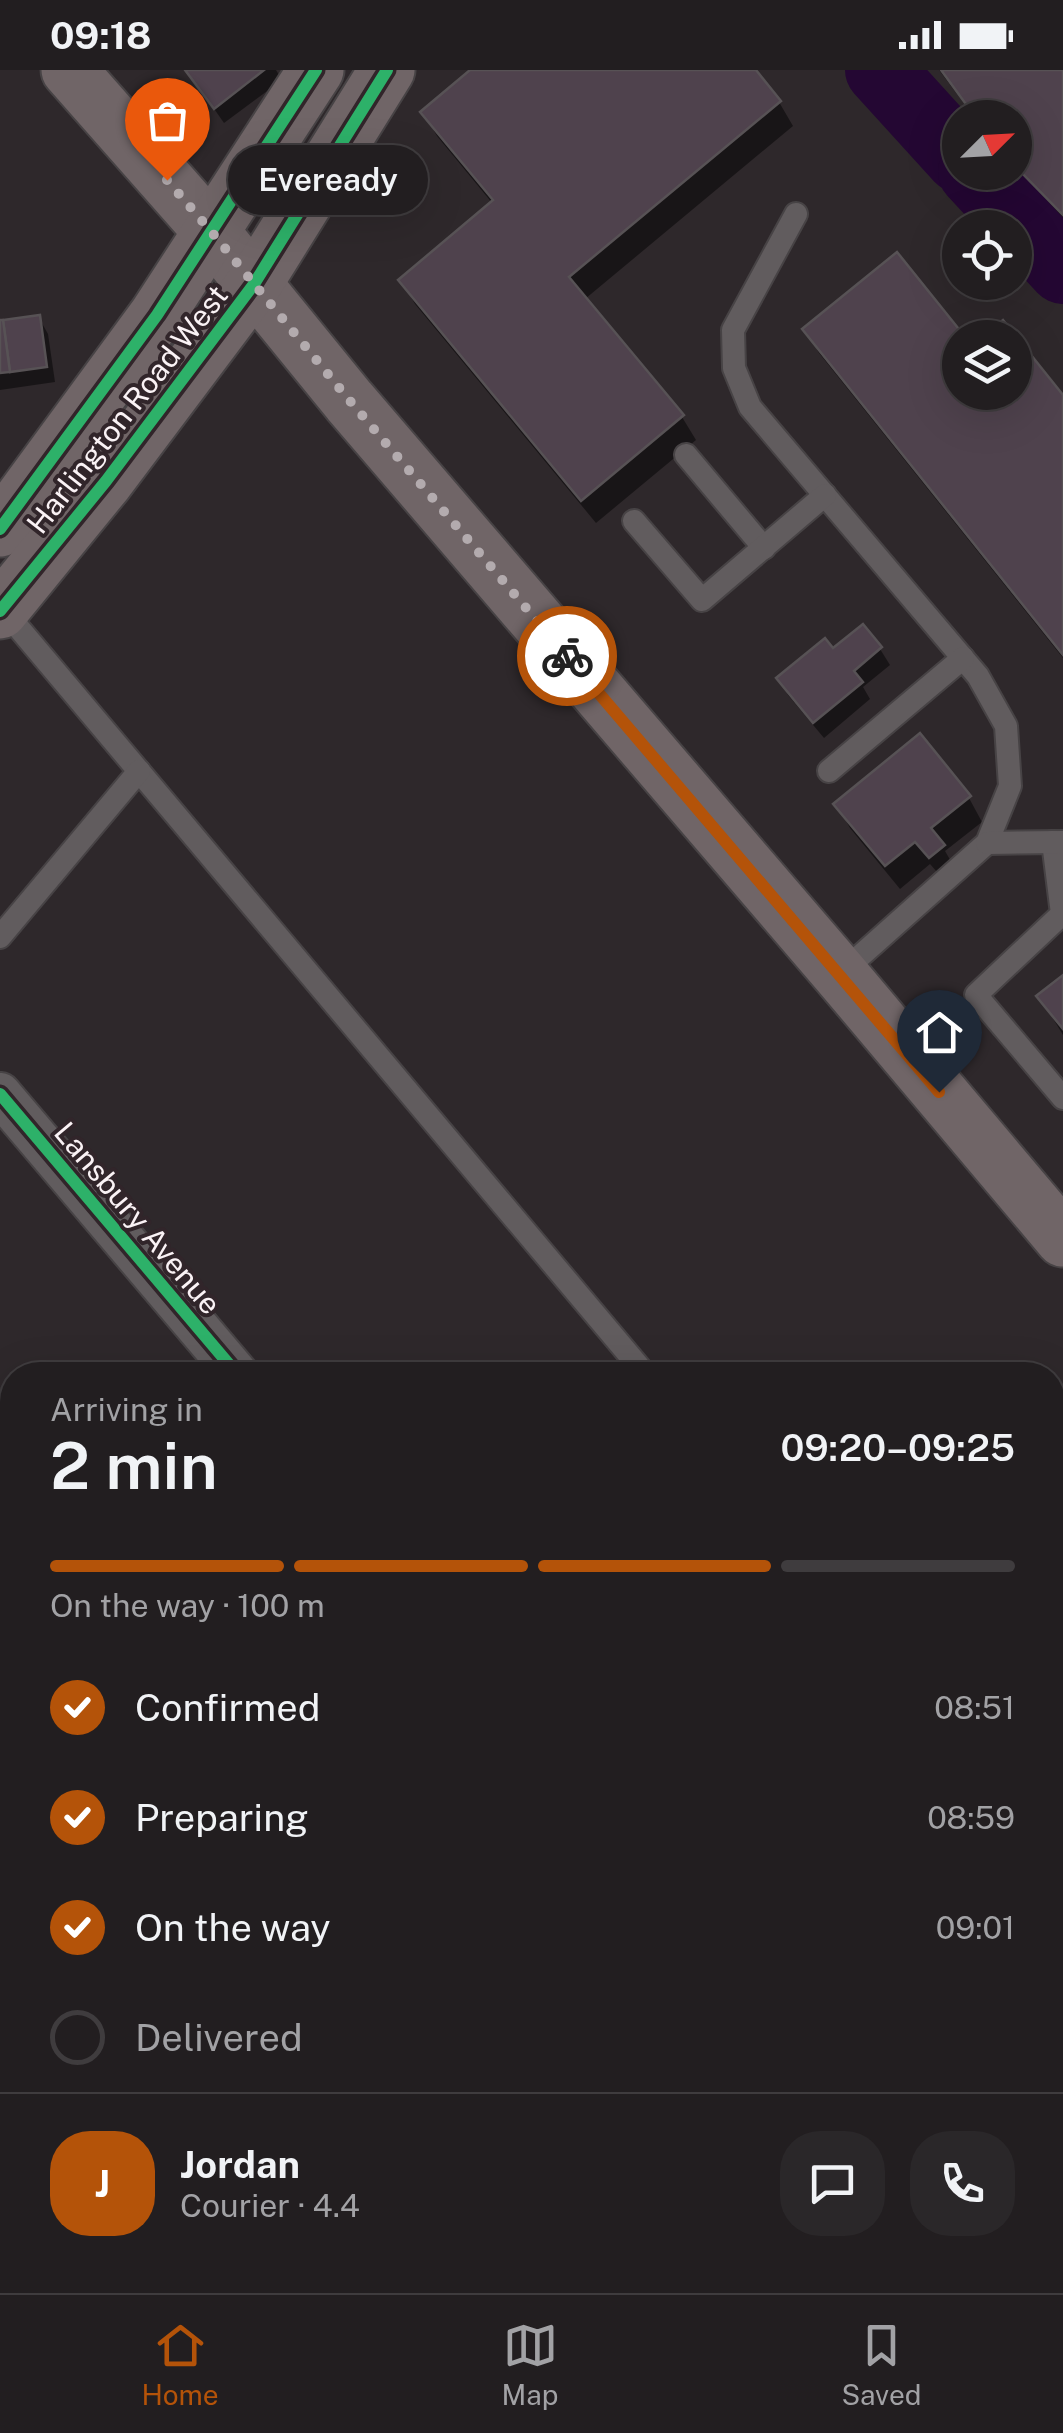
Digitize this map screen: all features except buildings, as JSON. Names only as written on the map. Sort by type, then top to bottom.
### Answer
[{"type":"main road","points":[[69,70],[210,230],[362,416],[1063,1239]]},
{"type":"main road","name":"Harlington Road West","points":[[1,525],[157,315],[316,70]]},
{"type":"main road","name":"Harlington Road West","points":[[1,609],[106,481],[254,284],[388,70]]},
{"type":"street","name":"Lansbury Avenue","points":[[0,1094],[227,1362]]},
{"type":"lane","points":[[796,214],[732,330],[734,368],[750,407],[978,676],[1006,726],[1010,786],[986,843],[840,974]]},
{"type":"lane","points":[[686,455],[764,548]]},
{"type":"lane","points":[[634,521],[702,600],[825,495]]},
{"type":"lane","points":[[1,609],[635,1362]]},
{"type":"lane","points":[[829,771],[963,658]]},
{"type":"lane","points":[[0,937],[139,771]]},
{"type":"lane","points":[[986,843],[1058,842],[1062,914],[976,995],[1063,1098]]},
{"type":"waterway","points":[[880,70],[942,138]]},
{"type":"waterway","points":[[990,190],[1063,269]]},
{"type":"cycle path","points":[[0,529],[157,315],[316,70]]},
{"type":"cycle path","points":[[0,611],[106,481],[254,284],[387,70]]},
{"type":"cycle path","points":[[0,1094],[227,1362]]},
{"type":"way so far","points":[[167,180],[567,656]]},
{"type":"place","name":"Eveready","points":[[167,180]]},
{"type":"route","points":[[567,656],[939,1092]]}]
